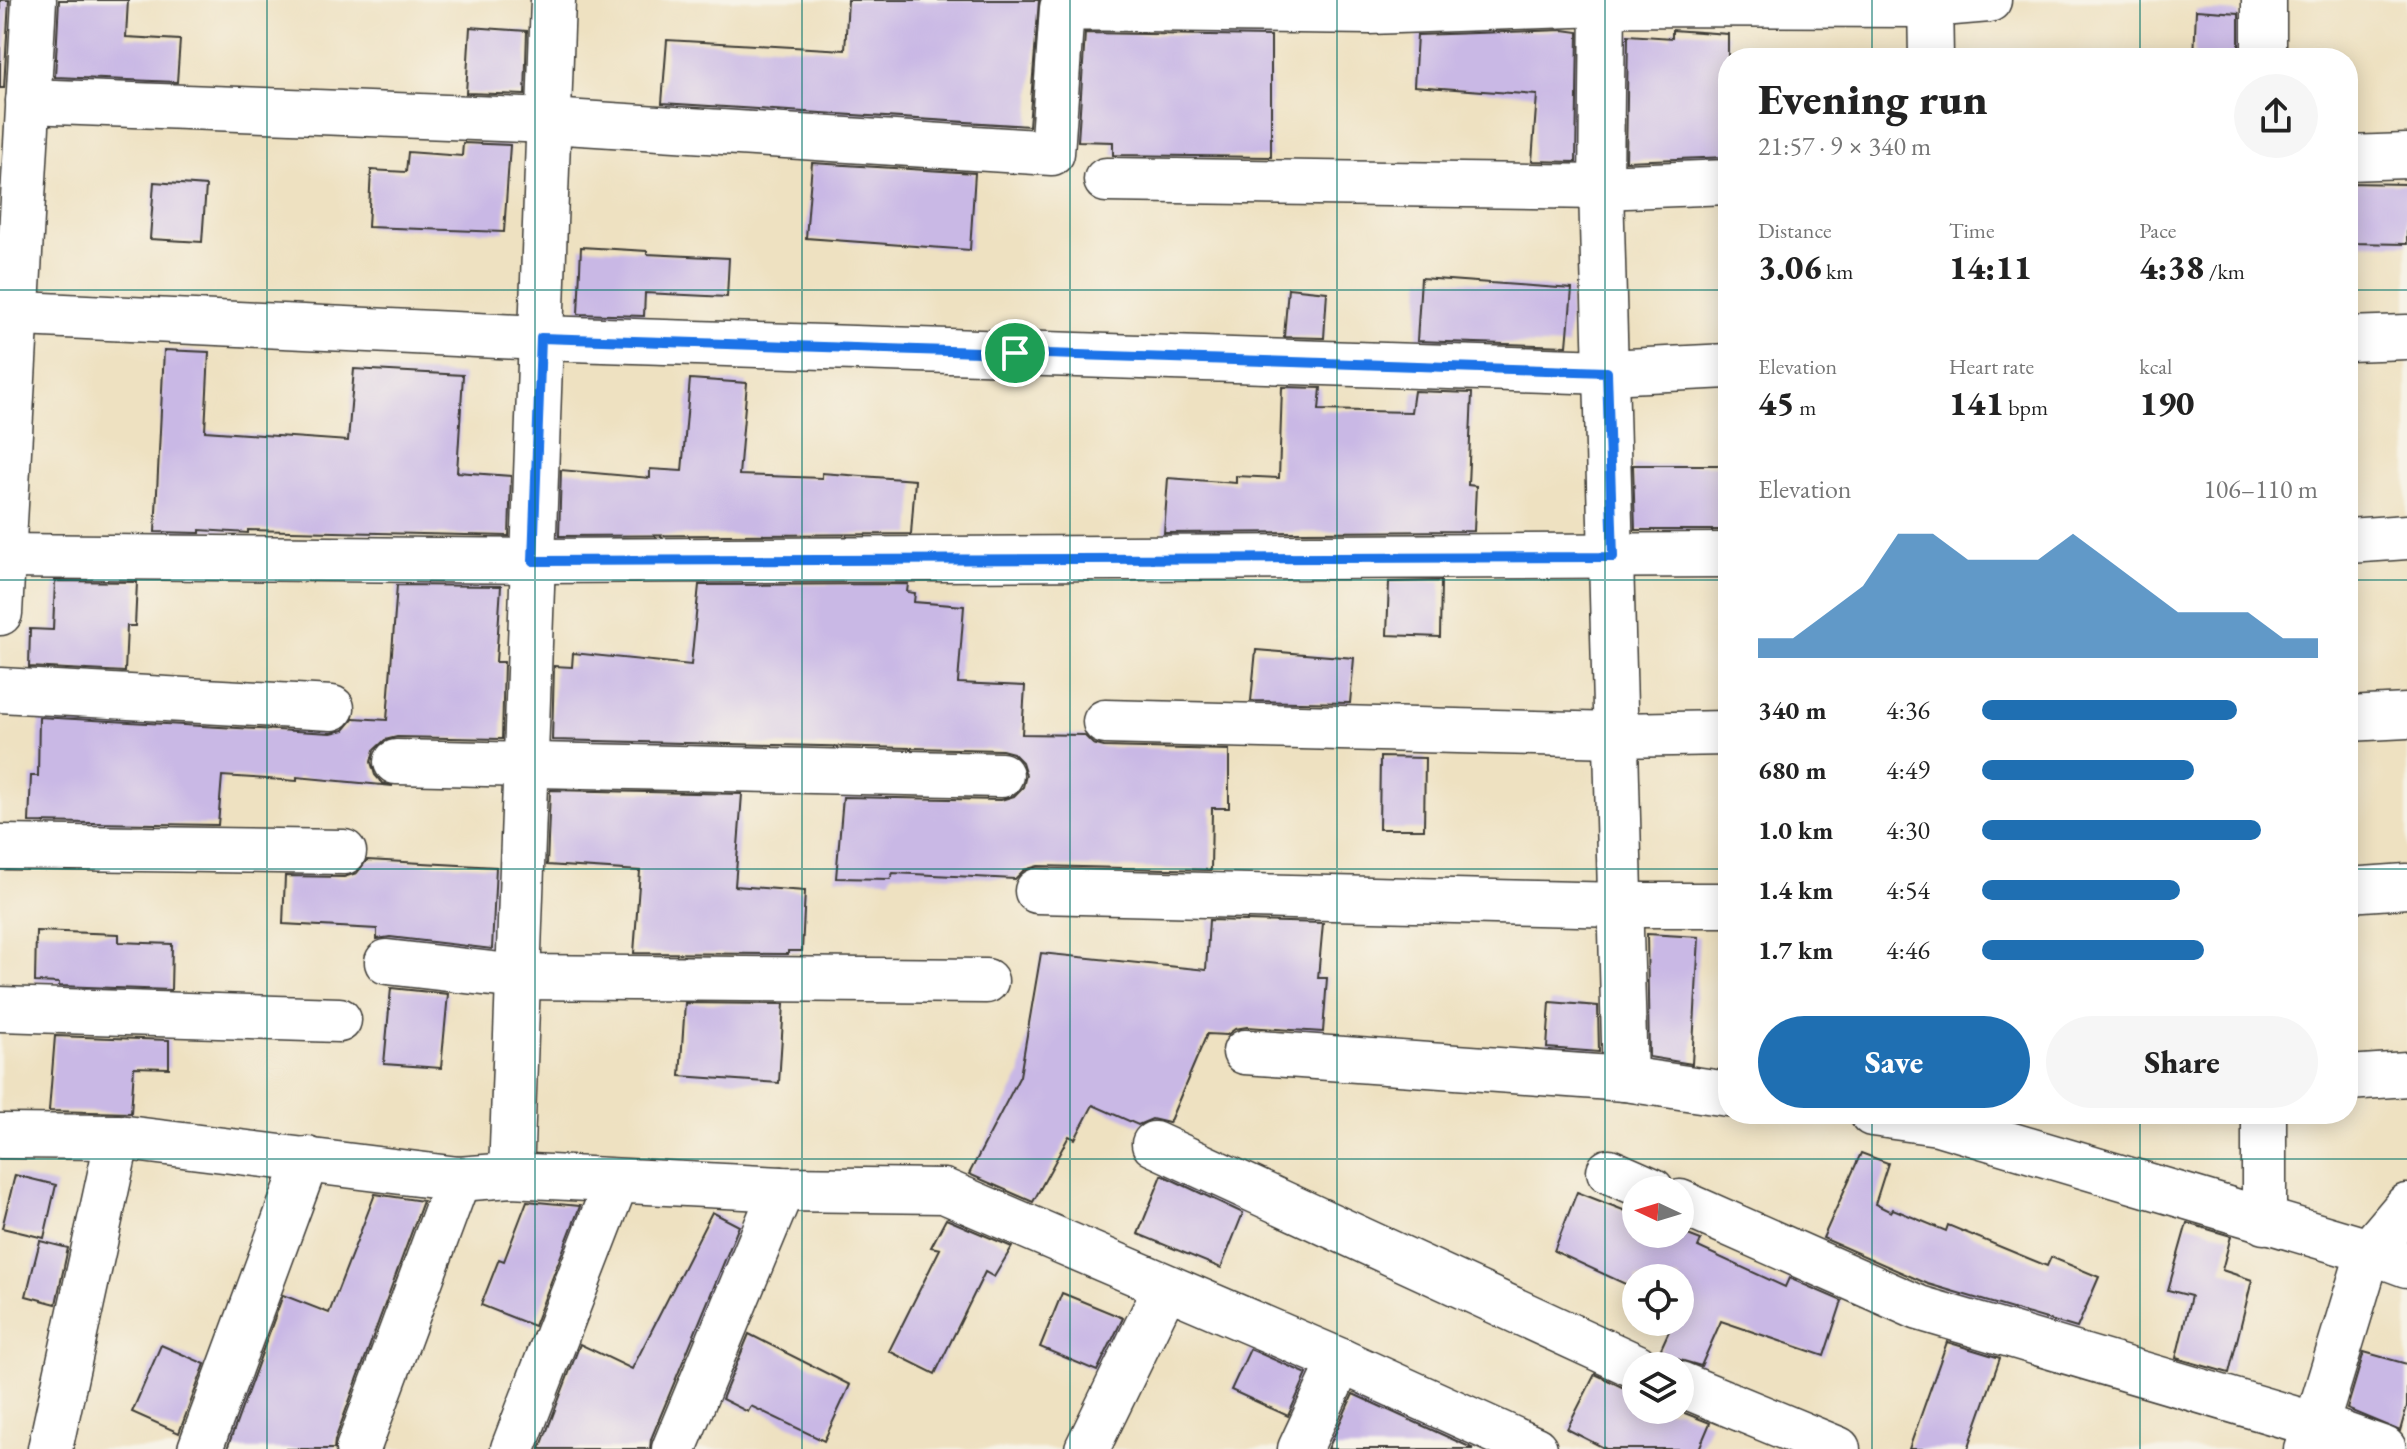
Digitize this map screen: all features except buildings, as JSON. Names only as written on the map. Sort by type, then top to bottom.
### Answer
[{"type":"street","points":[[0,613],[8,314],[34,0]]},
{"type":"street","points":[[511,1175],[553,0]]},
{"type":"street","points":[[28,101],[549,121],[1052,153],[1062,4],[1369,12],[1603,2],[1989,0]]},
{"type":"street","points":[[2264,0],[2264,48]]},
{"type":"street","points":[[1603,2],[1601,187],[1625,1079]]},
{"type":"street","points":[[1930,2],[1931,48]]},
{"type":"street","points":[[2358,158],[2407,156]]},
{"type":"street","points":[[1106,180],[1601,187],[1718,182]]},
{"type":"street","points":[[8,314],[541,338],[1607,372],[1718,366]]},
{"type":"street","points":[[2358,339],[2407,337]]},
{"type":"street","points":[[2358,540],[2407,537]]},
{"type":"street","points":[[3,556],[533,561],[1718,555]]},
{"type":"street","points":[[0,690],[332,708]]},
{"type":"street","points":[[2358,718],[2407,716]]},
{"type":"street","points":[[1105,722],[1617,735],[1718,733]]},
{"type":"street","points":[[396,762],[1001,775]]},
{"type":"street","points":[[0,847],[344,852]]},
{"type":"street","points":[[2358,889],[2407,886]]},
{"type":"street","points":[[1037,891],[1718,905]]},
{"type":"street","points":[[387,962],[518,977],[986,981]]},
{"type":"street","points":[[0,1009],[339,1020]]},
{"type":"street","points":[[1245,1052],[1625,1079],[1718,1093]]},
{"type":"street","points":[[2358,1077],[2407,1074]]},
{"type":"street","points":[[1954,1124],[2388,1258]]},
{"type":"street","points":[[2264,1124],[2264,1222]]},
{"type":"street","points":[[0,1136],[118,1137],[458,1179],[511,1175],[782,1189],[944,1191],[1341,1361],[1510,1444]]},
{"type":"street","points":[[50,1449],[118,1137]]},
{"type":"street","points":[[1154,1144],[1622,1360]]},
{"type":"street","points":[[200,1449],[307,1159]]},
{"type":"street","points":[[1609,1171],[1622,1177]]},
{"type":"street","points":[[358,1449],[458,1179]]},
{"type":"street","points":[[513,1449],[616,1182]]},
{"type":"street","points":[[674,1449],[782,1189]]},
{"type":"street","points":[[2311,1437],[2388,1258],[2407,1206]]},
{"type":"street","points":[[1694,1208],[1919,1308],[2311,1437],[2384,1449]]},
{"type":"street","points":[[1087,1449],[1166,1287]]},
{"type":"street","points":[[1300,1449],[1341,1361]]},
{"type":"street","points":[[1694,1390],[1838,1449]]},
{"type":"route","points":[[541,338],[1015,353],[1607,372],[1613,557],[533,561],[541,338]]}]
